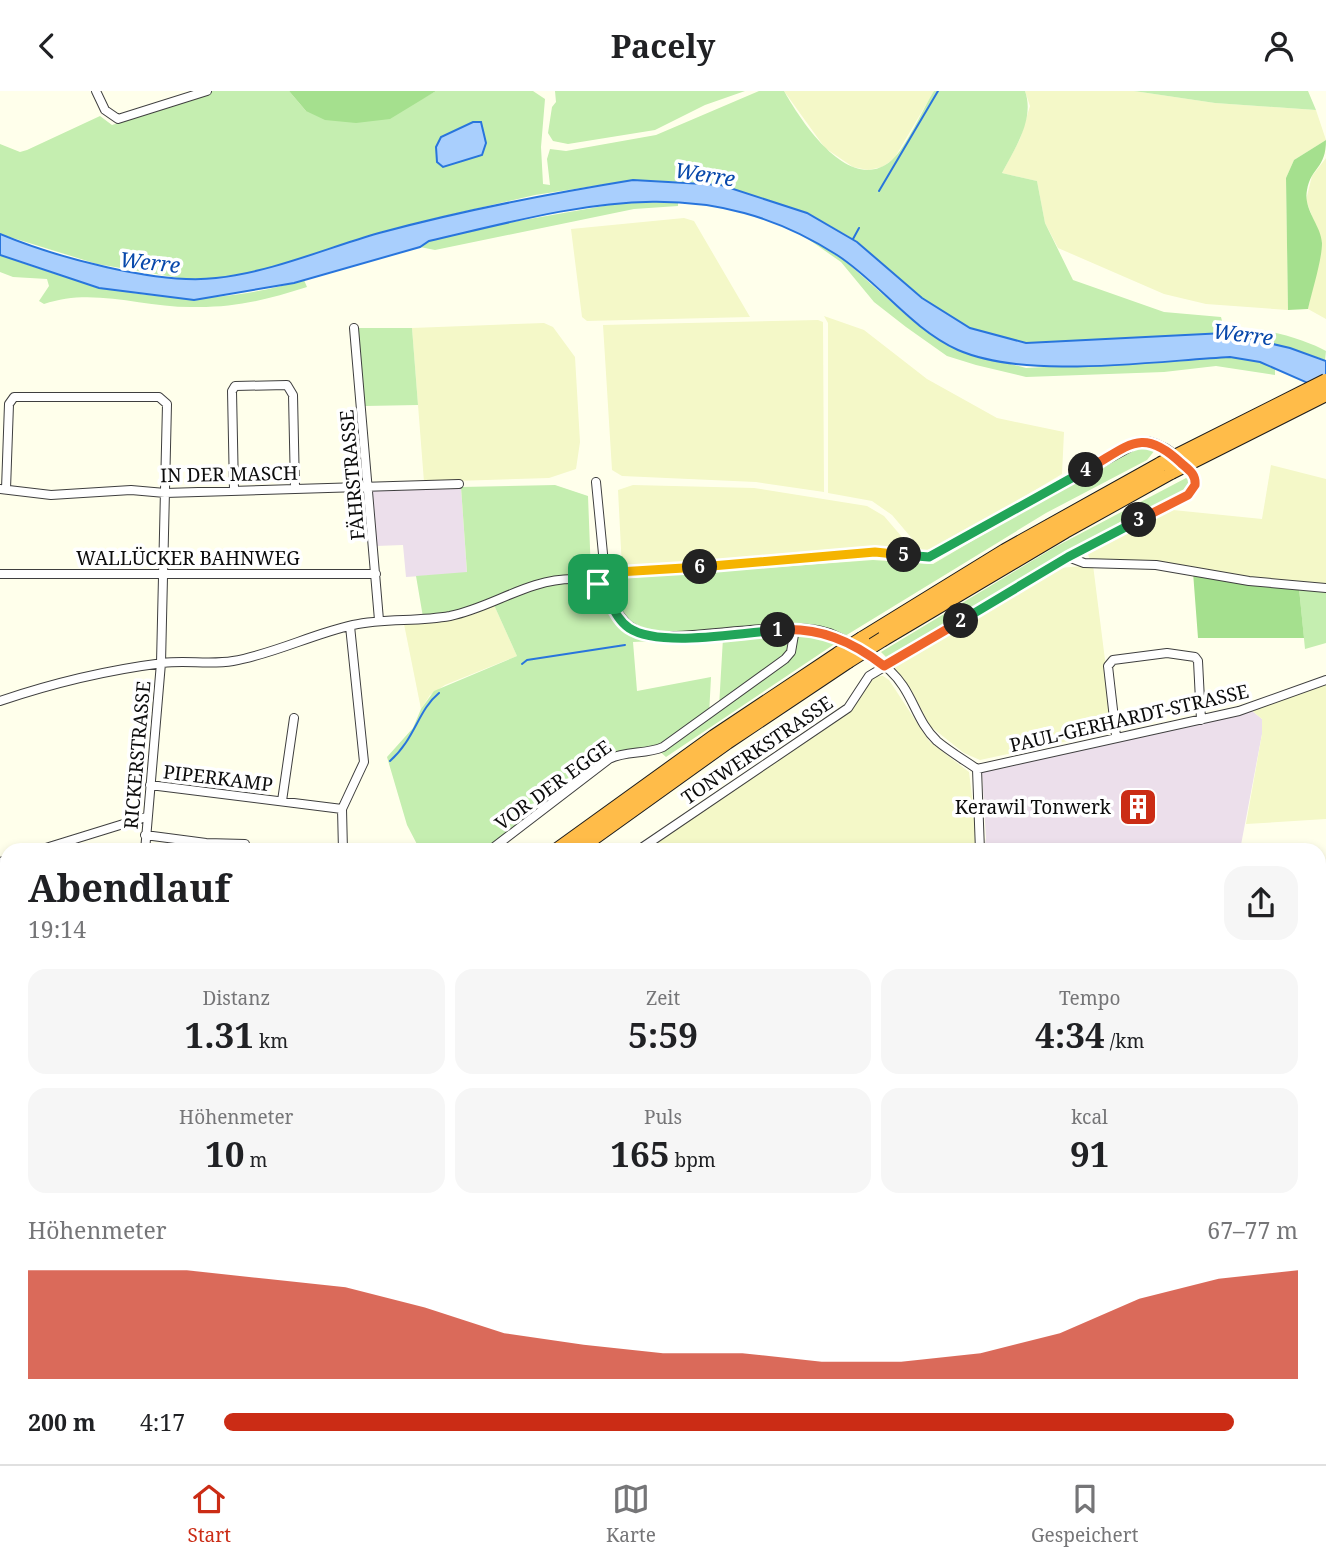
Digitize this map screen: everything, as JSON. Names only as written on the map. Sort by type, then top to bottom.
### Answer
[{"type":"highway","points":[[586,843],[844,657],[862,639],[1005,551],[1326,381]]},
{"type":"highway","points":[[567,843],[714,737],[844,657],[883,639],[1166,468],[1326,394]]},
{"type":"street","points":[[96,91],[106,110],[118,119],[208,91]]},
{"type":"street","name":"FÄHRSTRASSE","points":[[355,328],[379,620]]},
{"type":"street","points":[[234,490],[232,391],[235,386],[287,385],[293,395],[295,489]]},
{"type":"street","name":"RICKERSTRASSE","points":[[3,489],[9,404],[13,397],[159,397],[168,406],[161,574],[161,663],[145,843]]},
{"type":"street","points":[[602,573],[875,552],[929,557],[1141,441],[1163,446],[1193,474],[1195,485],[1188,495],[1068,557],[884,666]]},
{"type":"street","points":[[596,482],[604,564],[598,584]]},
{"type":"street","name":"IN DER MASCH","points":[[3,489],[51,495],[131,490],[165,493],[459,484]]},
{"type":"street","points":[[1068,557],[1084,563],[1156,565],[1249,581],[1326,588]]},
{"type":"street","name":"WALLÜCKER BAHNWEG","points":[[0,574],[376,574]]},
{"type":"street","points":[[0,701],[50,684],[161,663],[236,661],[350,626],[379,620],[461,613],[523,588],[557,580],[587,580],[598,584],[625,624],[649,635],[687,636],[795,629],[833,634],[884,666],[903,685],[917,715],[936,740],[977,769],[981,843]]},
{"type":"street","points":[[343,843],[342,809],[364,762],[350,626]]},
{"type":"street","name":"VOR DER EGGE","points":[[499,843],[609,759],[621,753],[663,747],[785,659],[791,652],[795,629]]},
{"type":"street","points":[[1116,736],[1108,666],[1113,660],[1167,653],[1195,657],[1198,661],[1201,720]]},
{"type":"street","name":"TONWERKSTRASSE","points":[[649,843],[848,708],[869,675],[884,666]]},
{"type":"street","name":"PAUL-GERHARDT-STRASSE","points":[[977,769],[1116,736],[1239,711],[1326,680]]},
{"type":"street","name":"PIPERKAMP","points":[[282,801],[294,718]]},
{"type":"street","name":"PIPERKAMP","points":[[150,785],[220,796],[342,809]]},
{"type":"street","points":[[62,843],[146,817]]},
{"type":"street","points":[[145,835],[185,843]]},
{"type":"shaded area","points":[[461,487],[467,573],[406,577],[403,545],[376,546],[372,491]]},
{"type":"shaded area","points":[[1250,709],[1262,719],[1262,734],[1241,843],[985,843],[982,772],[1114,738]]},
{"type":"green space","points":[[211,91],[289,91],[306,111],[416,102],[436,91],[533,91],[545,99],[541,147],[543,184],[550,185],[547,159],[550,149],[566,151],[656,135],[759,91],[784,91],[802,120],[829,151],[860,169],[876,169],[897,155],[934,91],[1025,91],[1026,123],[1002,173],[1037,181],[1045,223],[1073,280],[1164,312],[1221,317],[1225,333],[1026,343],[970,328],[922,298],[848,236],[808,213],[721,185],[690,182],[633,180],[535,195],[436,218],[257,271],[216,279],[185,279],[97,264],[0,234],[0,144],[20,152],[100,116],[112,125]]},
{"type":"green space","points":[[289,91],[436,91],[390,119],[356,123],[325,120],[306,111]]},
{"type":"green space","points":[[555,91],[745,91],[705,105],[655,130],[568,144],[553,141],[548,133],[552,107],[556,102]]},
{"type":"green space","points":[[784,91],[934,91],[894,159],[882,167],[868,170],[853,167],[825,148]]},
{"type":"green space","points":[[1025,91],[1134,91],[1215,103],[1316,110],[1326,140],[1294,160],[1286,178],[1288,310],[1206,304],[1164,294],[1058,248],[1045,223],[1037,181],[1002,173],[1020,139],[1030,106]]},
{"type":"green space","points":[[1134,91],[1308,91],[1316,110],[1215,103]]},
{"type":"green space","points":[[1326,140],[1324,157],[1309,182],[1306,197],[1321,236],[1319,267],[1308,309],[1288,310],[1286,178],[1294,160]]},
{"type":"green space","points":[[1326,158],[1326,319],[1308,309],[1322,243],[1306,200],[1312,176]]},
{"type":"green space","points":[[638,200],[678,202],[678,206],[634,209],[435,250],[420,247],[429,241],[501,224]]},
{"type":"green space","points":[[684,218],[694,221],[750,317],[587,321],[582,317],[571,229]]},
{"type":"green space","points":[[811,238],[843,259],[907,316],[958,350],[1026,368],[1230,357],[1260,362],[1275,369],[1275,375],[1216,366],[1164,372],[1026,377],[976,365],[947,356],[906,327],[874,302],[841,262],[808,239]]},
{"type":"green space","points":[[0,255],[78,281],[150,295],[186,298],[223,296],[304,280],[307,287],[264,299],[222,306],[172,306],[98,297],[62,299],[44,304],[39,301],[49,286],[47,279],[13,277],[0,272]]},
{"type":"green space","points":[[824,316],[864,330],[927,379],[997,418],[1064,432],[1062,474],[926,555],[892,515],[872,501],[828,493],[828,323]]},
{"type":"green space","points":[[823,322],[824,492],[756,482],[622,476],[612,470],[603,325]]},
{"type":"green space","points":[[544,323],[553,327],[575,357],[580,442],[576,469],[549,478],[424,482],[412,328]]},
{"type":"green space","points":[[358,328],[412,328],[418,405],[365,406]]},
{"type":"green space","points":[[1247,329],[1291,337],[1326,351],[1325,360],[1290,348],[1225,333]]},
{"type":"green space","points":[[1149,446],[1155,450],[1147,460],[1046,513],[845,636],[843,634],[833,641],[836,643],[666,757],[656,748],[621,751],[609,756],[493,843],[416,843],[407,825],[387,757],[413,728],[421,709],[434,691],[517,656],[494,605],[480,612],[424,623],[416,576],[467,572],[461,487],[555,485],[588,496],[591,574],[614,579],[873,560],[933,564],[1132,448]],"holes":[[[723,638],[719,707],[709,715],[711,677],[637,691],[633,642]]]},
{"type":"green space","points":[[1271,465],[1326,479],[1326,584],[1248,579],[1155,562],[1090,560],[1087,551],[1173,510],[1262,519]]},
{"type":"green space","points":[[1186,478],[1191,481],[1190,490],[889,660],[881,652],[1055,547]]},
{"type":"green space","points":[[633,485],[754,488],[867,506],[884,516],[914,551],[876,550],[622,568],[618,490]]},
{"type":"green space","points":[[1093,565],[1114,731],[980,760],[964,753],[930,726],[912,691],[893,666],[1060,568]]},
{"type":"green space","points":[[1193,572],[1299,588],[1304,638],[1198,638]]},
{"type":"green space","points":[[1299,588],[1326,591],[1326,643],[1305,649]]},
{"type":"green space","points":[[494,605],[517,656],[445,685],[430,695],[421,709],[404,624],[436,622],[480,612]]},
{"type":"green space","points":[[875,676],[883,676],[889,680],[929,741],[969,772],[978,843],[652,843],[849,709],[868,681]]},
{"type":"green space","points":[[1326,683],[1326,819],[1246,824],[1262,734],[1262,719],[1250,709]]},
{"type":"water","points":[[473,122],[481,122],[486,143],[482,155],[443,167],[437,162],[436,147],[441,137]]},
{"type":"water","points":[[633,180],[721,185],[807,213],[857,242],[922,298],[970,328],[1026,343],[1225,333],[1290,348],[1326,361],[1326,391],[1260,362],[1230,357],[1091,366],[1019,364],[986,359],[941,341],[910,318],[853,266],[786,228],[736,211],[686,203],[637,202],[536,216],[429,241],[420,247],[294,283],[194,300],[99,288],[0,255],[0,234],[49,252],[107,267],[166,277],[216,278],[258,271],[379,233],[442,217]]},
{"type":"waterway","points":[[879,191],[938,91]]},
{"type":"waterway","points":[[853,239],[859,228]]},
{"type":"waterway","points":[[522,664],[527,660],[625,645]]},
{"type":"waterway","points":[[390,761],[439,693]]},
{"type":"place","name":"Kerawil Tonwerk","points":[[1138,807]]},
{"type":"route","points":[[1141,441],[1163,446],[1193,474],[1196,481],[1188,495],[1068,557],[884,666],[833,634],[822,632],[795,629],[659,636],[639,632],[630,629],[618,618],[607,594],[598,584],[602,573],[875,552],[929,557],[1141,441]]},
{"type":"water label","name":"Werre","points":[[705,174]]},
{"type":"water label","name":"Werre","points":[[150,262]]},
{"type":"water label","name":"Werre","points":[[1243,334]]}]
